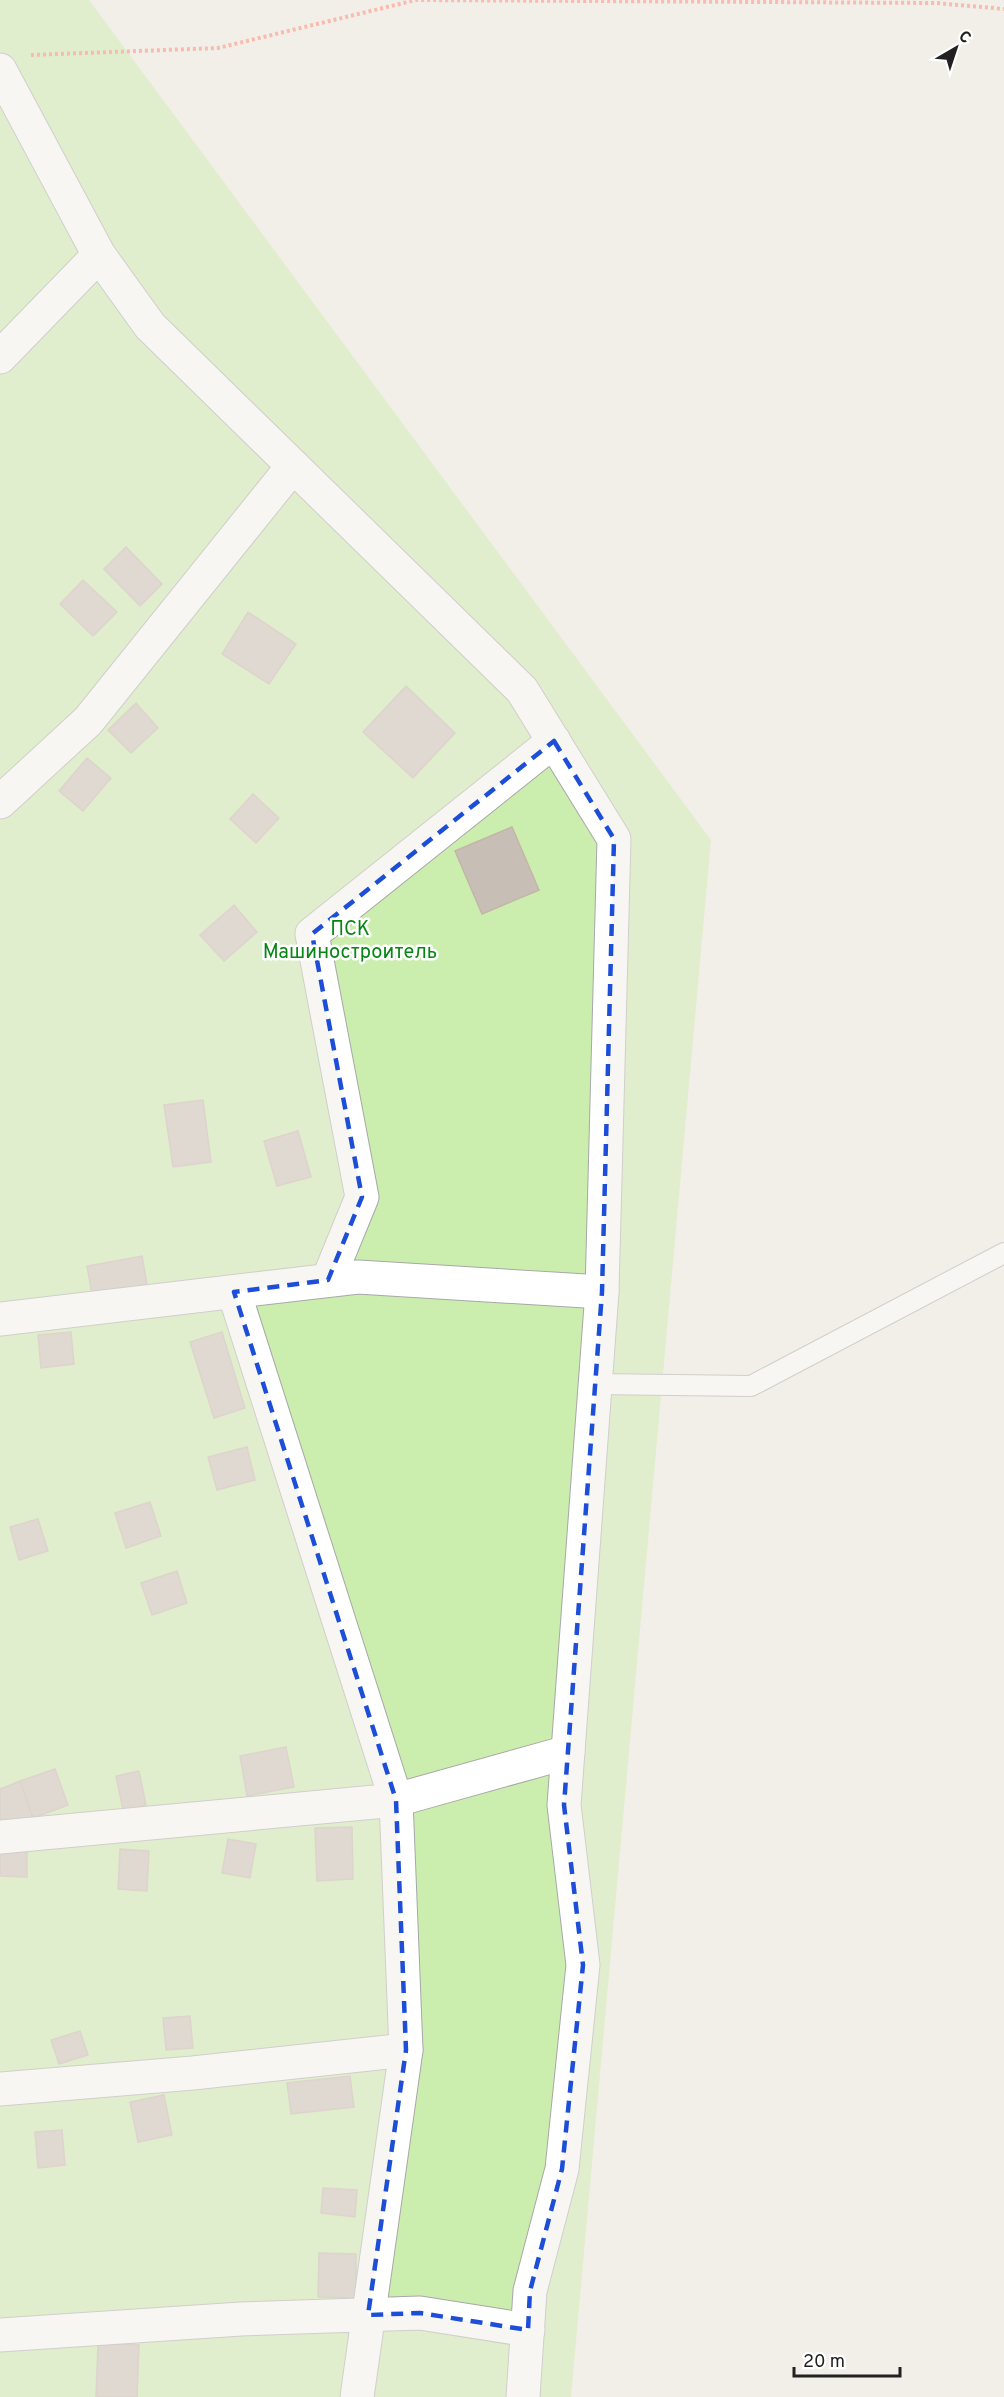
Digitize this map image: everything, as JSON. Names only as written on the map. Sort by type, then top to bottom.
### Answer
[{"type":"street","points":[[11,63],[99,255],[150,326],[522,690],[615,839],[602,1292],[564,1805],[583,1965],[562,2169],[530,2291],[523,2397]]},
{"type":"street","points":[[0,357],[99,255]]},
{"type":"street","points":[[0,802],[88,721],[293,466]]},
{"type":"street","points":[[328,1280],[362,1197],[312,934],[554,741]]},
{"type":"street","points":[[0,1319],[358,1277],[602,1292]]},
{"type":"street","points":[[234,1292],[396,1800],[406,2050],[357,2397]]},
{"type":"street","points":[[0,1838],[396,1800],[568,1752]]},
{"type":"street","points":[[0,2089],[194,2073],[406,2050]]},
{"type":"street","points":[[0,2335],[241,2319],[420,2313],[528,2330]]},
{"type":"lane","points":[[595,1384],[751,1386],[1004,1253]]},
{"type":"path","points":[[11,63],[218,48],[416,0],[936,3],[1004,9]]},
{"type":"highlighted area","points":[[554,741],[614,839],[602,1292],[564,1805],[583,1965],[562,2169],[530,2291],[528,2330],[420,2313],[368,2315],[406,2050],[396,1800],[234,1292],[328,1280],[362,1197],[312,934]]},
{"type":"green space","name":"ПСК Машиностроитель","points":[[0,0],[89,0],[711,840],[571,2397],[0,2397]]},
{"type":"building","points":[[126,547],[162,584],[140,606],[104,569]]},
{"type":"building","points":[[83,580],[117,612],[93,636],[60,604]]},
{"type":"building","points":[[248,612],[296,644],[269,684],[222,654]]},
{"type":"building","points":[[406,686],[455,733],[413,778],[363,732]]},
{"type":"building","points":[[136,703],[158,728],[131,753],[108,730]]},
{"type":"building","points":[[87,758],[111,778],[83,811],[59,791]]},
{"type":"building","points":[[253,794],[279,818],[256,843],[230,819]]},
{"type":"building","points":[[512,827],[539,890],[482,914],[455,851]]},
{"type":"building","points":[[234,905],[257,932],[224,961],[200,935]]},
{"type":"building","points":[[203,1100],[211,1162],[173,1167],[164,1105]]},
{"type":"building","points":[[298,1131],[311,1177],[277,1186],[264,1141]]},
{"type":"building","points":[[142,1256],[147,1284],[92,1295],[87,1266]]},
{"type":"building","points":[[71,1332],[74,1364],[41,1368],[38,1335]]},
{"type":"building","points":[[222,1332],[245,1408],[214,1418],[190,1342]]},
{"type":"building","points":[[247,1447],[255,1480],[217,1490],[208,1457]]},
{"type":"building","points":[[150,1502],[161,1536],[126,1548],[115,1513]]},
{"type":"building","points":[[38,1519],[48,1551],[19,1560],[10,1527]]},
{"type":"building","points":[[177,1571],[187,1603],[152,1615],[141,1583]]},
{"type":"building","points":[[286,1747],[294,1787],[247,1796],[240,1756]]},
{"type":"building","points":[[55,1769],[68,1805],[33,1818],[20,1781]]},
{"type":"building","points":[[139,1771],[146,1805],[123,1810],[116,1776]]},
{"type":"building","points":[[20,1781],[33,1818],[0,1827],[0,1789]]},
{"type":"building","points":[[352,1827],[353,1879],[317,1881],[315,1828]]},
{"type":"building","points":[[228,1839],[256,1844],[250,1878],[222,1873]]},
{"type":"building","points":[[0,1849],[27,1849],[27,1877],[0,1876]]},
{"type":"building","points":[[120,1849],[149,1851],[147,1891],[118,1889]]},
{"type":"building","points":[[190,2016],[193,2048],[166,2050],[163,2018]]},
{"type":"building","points":[[80,2031],[88,2055],[59,2064],[51,2040]]},
{"type":"building","points":[[350,2076],[354,2107],[291,2114],[287,2083]]},
{"type":"building","points":[[164,2095],[172,2135],[138,2142],[130,2102]]},
{"type":"building","points":[[62,2130],[65,2165],[38,2168],[35,2132]]},
{"type":"building","points":[[323,2188],[357,2190],[355,2217],[321,2213]]},
{"type":"building","points":[[319,2253],[356,2254],[356,2298],[318,2297]]},
{"type":"building","points":[[98,2343],[139,2345],[137,2397],[96,2397]]}]
